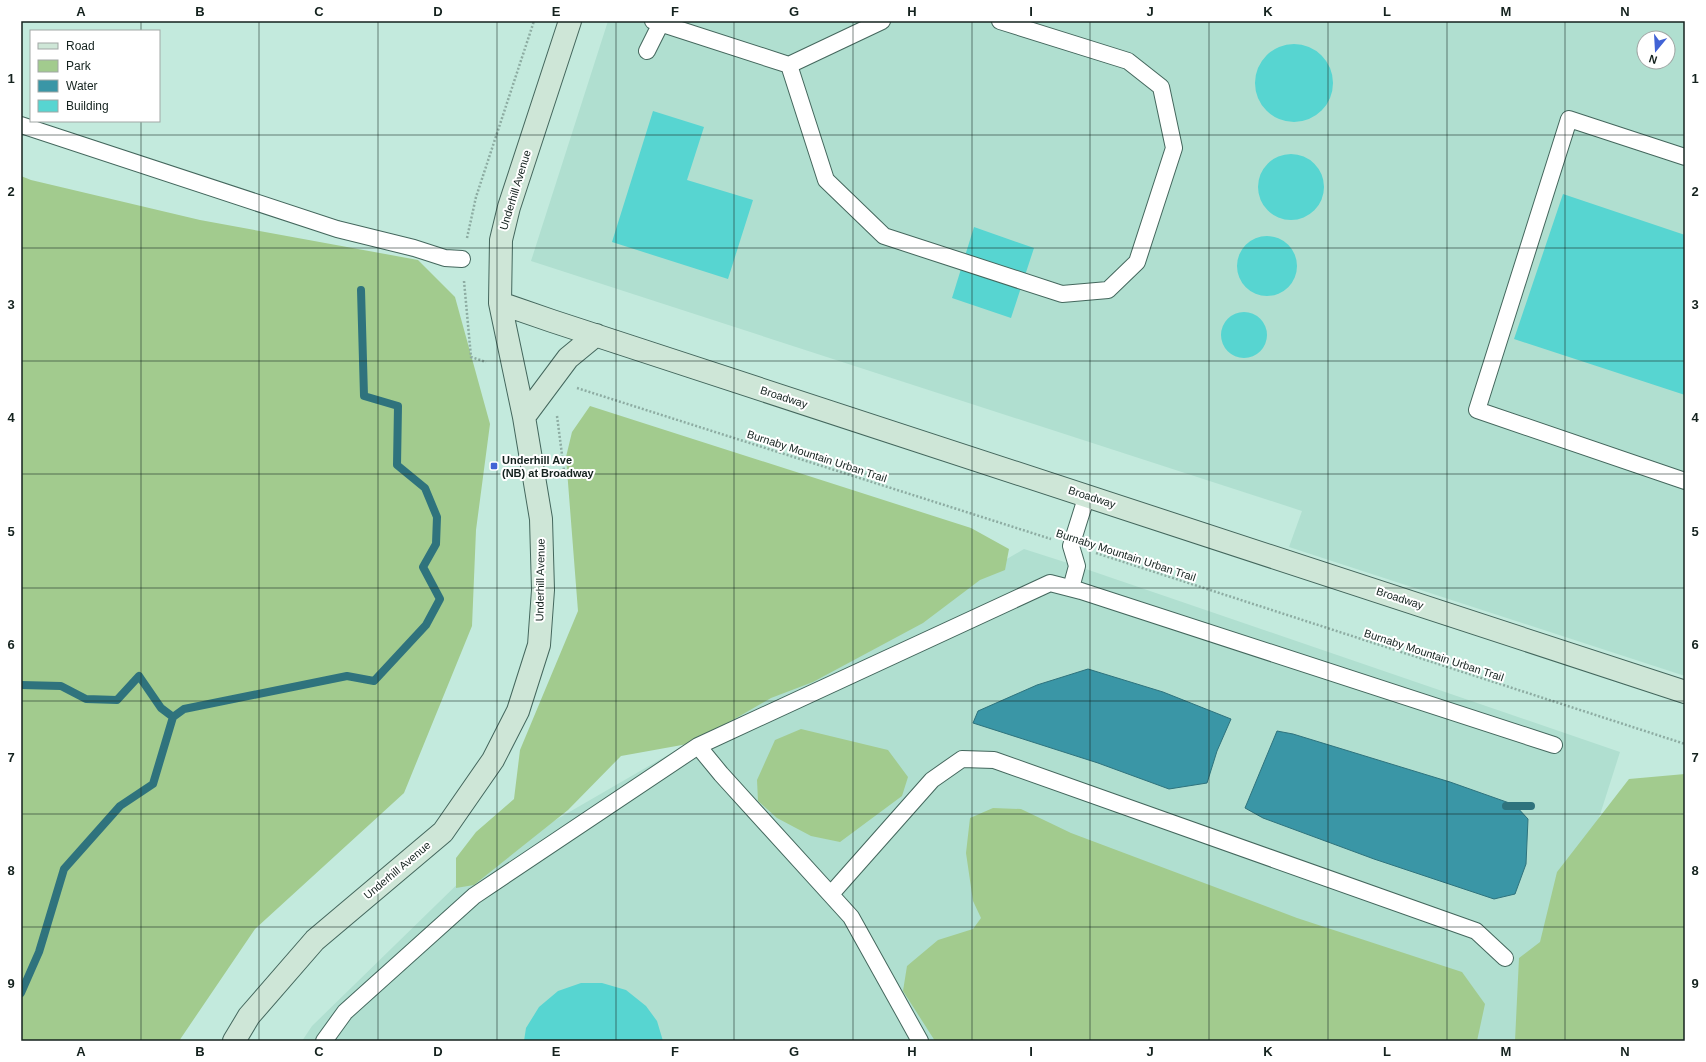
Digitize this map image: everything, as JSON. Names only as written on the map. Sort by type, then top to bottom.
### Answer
[{"type":"street","name":"Underhill Avenue","points":[[234,1041],[249,1016],[315,940],[443,832],[493,760],[518,711],[538,646],[543,590],[541,519],[524,417],[500,303],[501,240],[509,207],[570,21]]},
{"type":"street","name":"Broadway","points":[[500,303],[1685,692]]},
{"type":"street","points":[[524,417],[568,358],[596,335]]},
{"type":"lane","points":[[648,51],[659,22],[789,65],[882,21]]},
{"type":"lane","points":[[789,65],[826,180],[884,236],[1062,294],[1108,290],[1137,262],[1174,148],[1161,87],[1128,61],[1000,21]]},
{"type":"lane","points":[[1685,157],[1569,119],[1477,410],[1685,481]]},
{"type":"lane","points":[[21,125],[337,229],[414,248],[445,258],[462,259]]},
{"type":"lane","points":[[1071,588],[1077,566],[1071,546],[1087,495]]},
{"type":"lane","points":[[324,1041],[345,1012],[474,896],[698,746],[1050,583],[1071,588],[1554,745]]},
{"type":"lane","points":[[698,746],[721,774],[851,917],[920,1041]]},
{"type":"lane","points":[[831,894],[932,780],[962,760],[994,760],[1476,932],[1505,958]]},
{"type":"path","name":"Burnaby Mountain Urban Trail","points":[[572,387],[1685,744]]},
{"type":"path","points":[[556,409],[564,470]]},
{"type":"shaded area","points":[[608,21],[1685,21],[1685,676],[1289,547],[1302,511],[531,261]]},
{"type":"shaded area","points":[[1024,549],[1620,752],[1528,1041],[302,1041],[312,1026],[476,866]]},
{"type":"green space","points":[[21,176],[31,180],[200,220],[418,260],[455,297],[490,424],[476,530],[472,626],[404,793],[255,929],[179,1041],[21,1041]]},
{"type":"green space","points":[[590,406],[971,528],[1009,549],[1005,570],[980,580],[923,623],[813,682],[771,698],[693,743],[621,756],[568,810],[474,885],[456,888],[456,858],[476,832],[514,799],[520,750],[578,611],[566,457],[572,432]]},
{"type":"green space","points":[[801,729],[888,750],[908,777],[902,796],[840,842],[811,836],[777,818],[758,801],[757,780],[775,740]]},
{"type":"green space","points":[[1685,774],[1685,1041],[1515,1041],[1519,958],[1540,942],[1557,872],[1629,779]]},
{"type":"green space","points":[[993,808],[1021,809],[1071,833],[1297,918],[1462,972],[1485,1004],[1477,1041],[935,1041],[903,991],[907,966],[938,940],[973,929],[981,918],[973,901],[966,853],[970,818]]},
{"type":"water","points":[[1088,669],[1163,692],[1231,719],[1217,751],[1207,783],[1169,789],[1098,763],[973,723],[978,711],[1037,685]]},
{"type":"water","points":[[1277,731],[1293,734],[1450,782],[1515,805],[1528,819],[1526,864],[1515,894],[1494,899],[1374,859],[1263,818],[1245,808]]},
{"type":"building","points":[[1294,44],[1309,47],[1321,56],[1330,68],[1333,83],[1330,98],[1321,110],[1309,119],[1294,122],[1279,119],[1267,110],[1258,98],[1255,83],[1258,68],[1267,56],[1279,47]]},
{"type":"building","points":[[653,111],[704,127],[687,180],[753,200],[728,279],[612,242]]},
{"type":"building","points":[[1291,154],[1304,157],[1314,164],[1321,174],[1324,187],[1321,200],[1314,210],[1304,217],[1291,220],[1278,217],[1268,210],[1261,200],[1258,187],[1261,174],[1268,164],[1278,157]]},
{"type":"building","points":[[1563,194],[1685,235],[1685,395],[1514,339]]},
{"type":"building","points":[[974,227],[1034,248],[1011,318],[952,298]]},
{"type":"building","points":[[1267,236],[1283,241],[1288,245],[1292,250],[1297,266],[1292,282],[1288,287],[1283,291],[1267,296],[1251,291],[1246,287],[1242,282],[1237,266],[1242,250],[1246,245],[1251,241]]},
{"type":"building","points":[[1244,312],[1257,316],[1263,322],[1267,335],[1263,348],[1257,354],[1244,358],[1231,354],[1225,348],[1221,335],[1225,322],[1231,316]]},
{"type":"building","points":[[581,983],[602,983],[626,990],[646,1006],[657,1021],[663,1041],[524,1041],[526,1028],[539,1007],[558,991]]},
{"type":"waterway","points":[[21,993],[39,952],[64,869],[120,806],[153,784],[173,717],[184,709],[347,676],[374,681],[426,625],[440,599],[423,567],[436,544],[437,517],[425,488],[397,465],[398,406],[364,396],[361,290]]},
{"type":"waterway","points":[[21,685],[61,686],[86,699],[117,700],[139,676],[161,708],[173,717]]},
{"type":"waterway","points":[[1506,806],[1531,806]]},
{"type":"place","name":"Underhill Ave (NB) at Broadway","points":[[494,466]]}]
